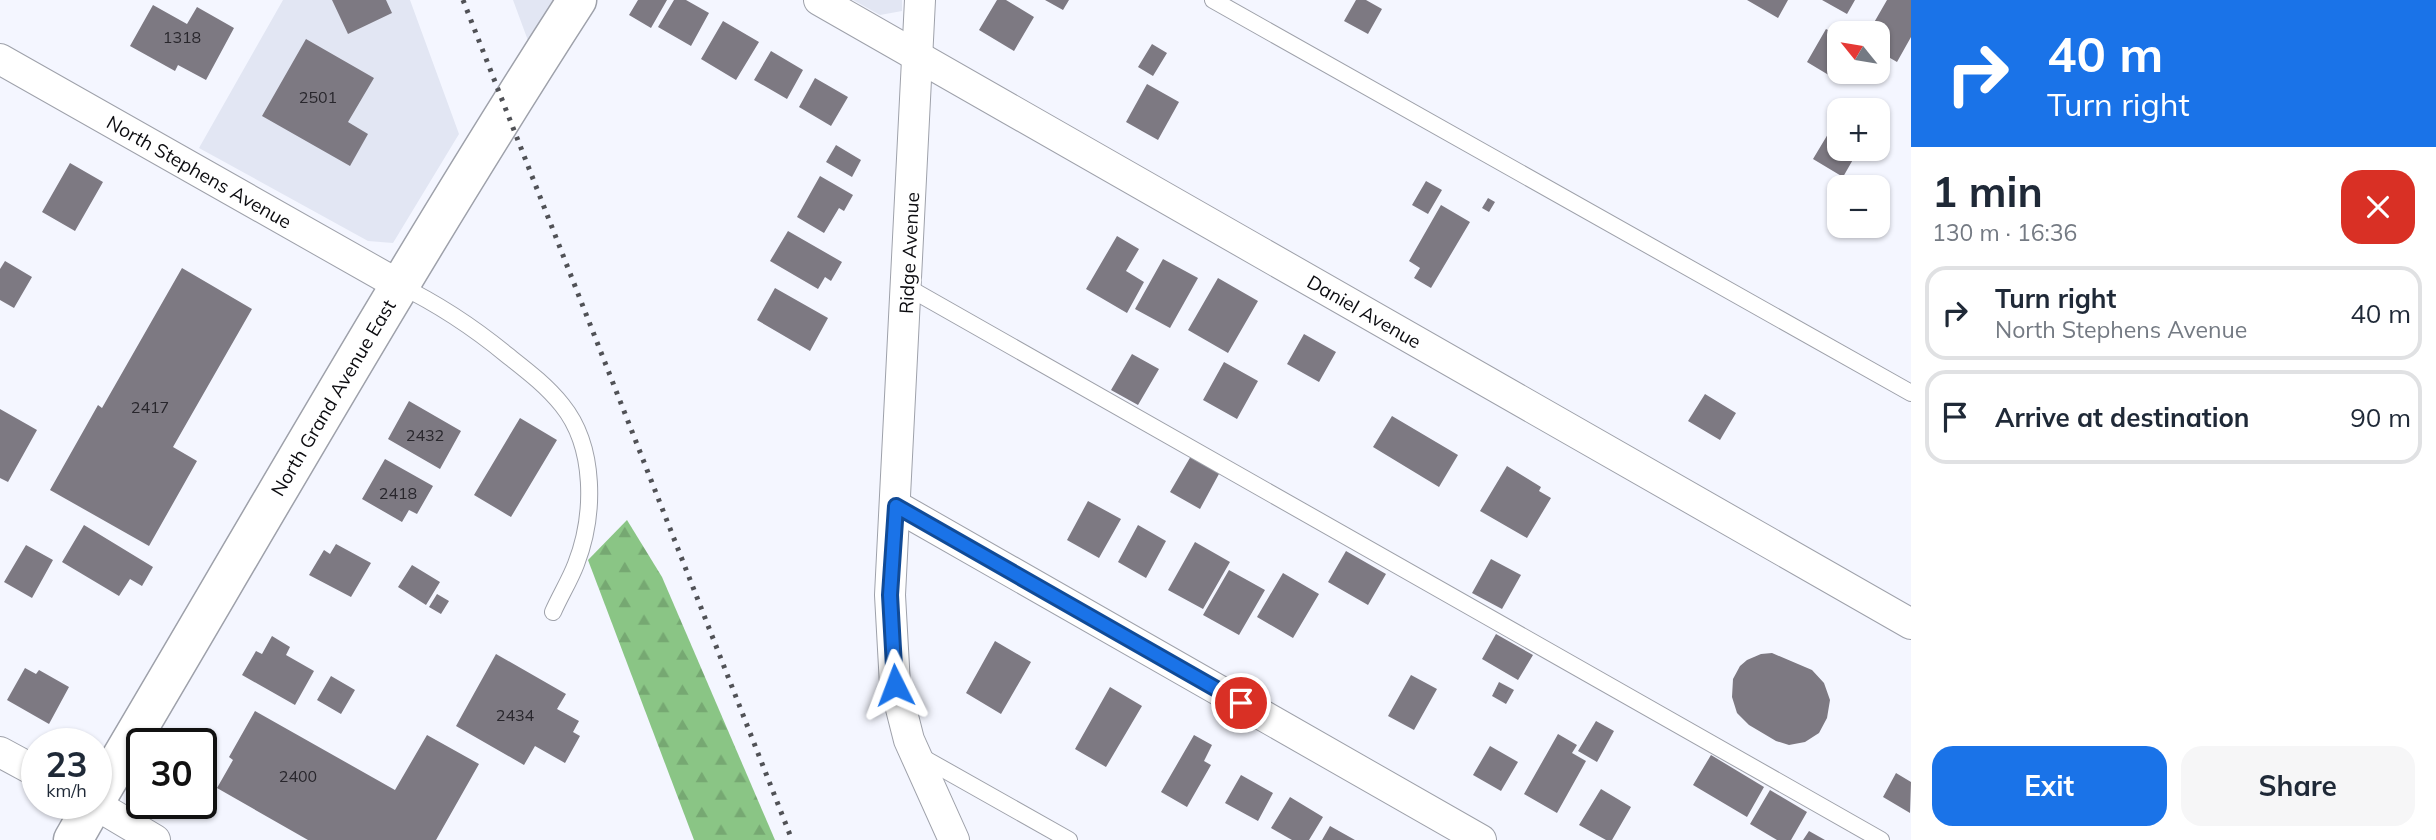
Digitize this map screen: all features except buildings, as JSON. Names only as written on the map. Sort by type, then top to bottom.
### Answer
[{"type":"street","name":"North Grand Avenue East","points":[[112,771],[399,285],[506,109],[577,0]]},
{"type":"street","name":"Daniel Avenue","points":[[819,0],[1911,624]]},
{"type":"street","name":"Ridge Avenue","points":[[920,0],[890,595],[895,685],[909,740],[954,840]]},
{"type":"street","name":"North Stephens Avenue","points":[[0,59],[399,285]]},
{"type":"street","points":[[896,506],[1481,840]]},
{"type":"street","points":[[0,752],[21,763]]},
{"type":"street","points":[[112,813],[155,840]]},
{"type":"street","name":"North Grand Avenue East","points":[[73,840],[85,819]]},
{"type":"lane","points":[[1213,0],[1911,393]]},
{"type":"lane","points":[[399,285],[443,308],[539,380],[563,406],[580,433],[588,469],[585,533],[576,564],[553,612]]},
{"type":"lane","points":[[907,287],[1881,840]]},
{"type":"lane","points":[[915,752],[1069,840]]},
{"type":"shaded area","points":[[283,0],[410,0],[459,134],[393,243],[368,241],[199,148]]},
{"type":"shaded area","points":[[513,0],[559,0],[530,46]]},
{"type":"shaded area","points":[[853,0],[902,0],[902,11],[880,15]]},
{"type":"green space","points":[[627,520],[662,577],[775,840],[694,840],[588,560]]},
{"type":"railway","points":[[463,0],[792,840]]},
{"type":"route","points":[[895,685],[890,595],[896,506],[1241,703]]}]
